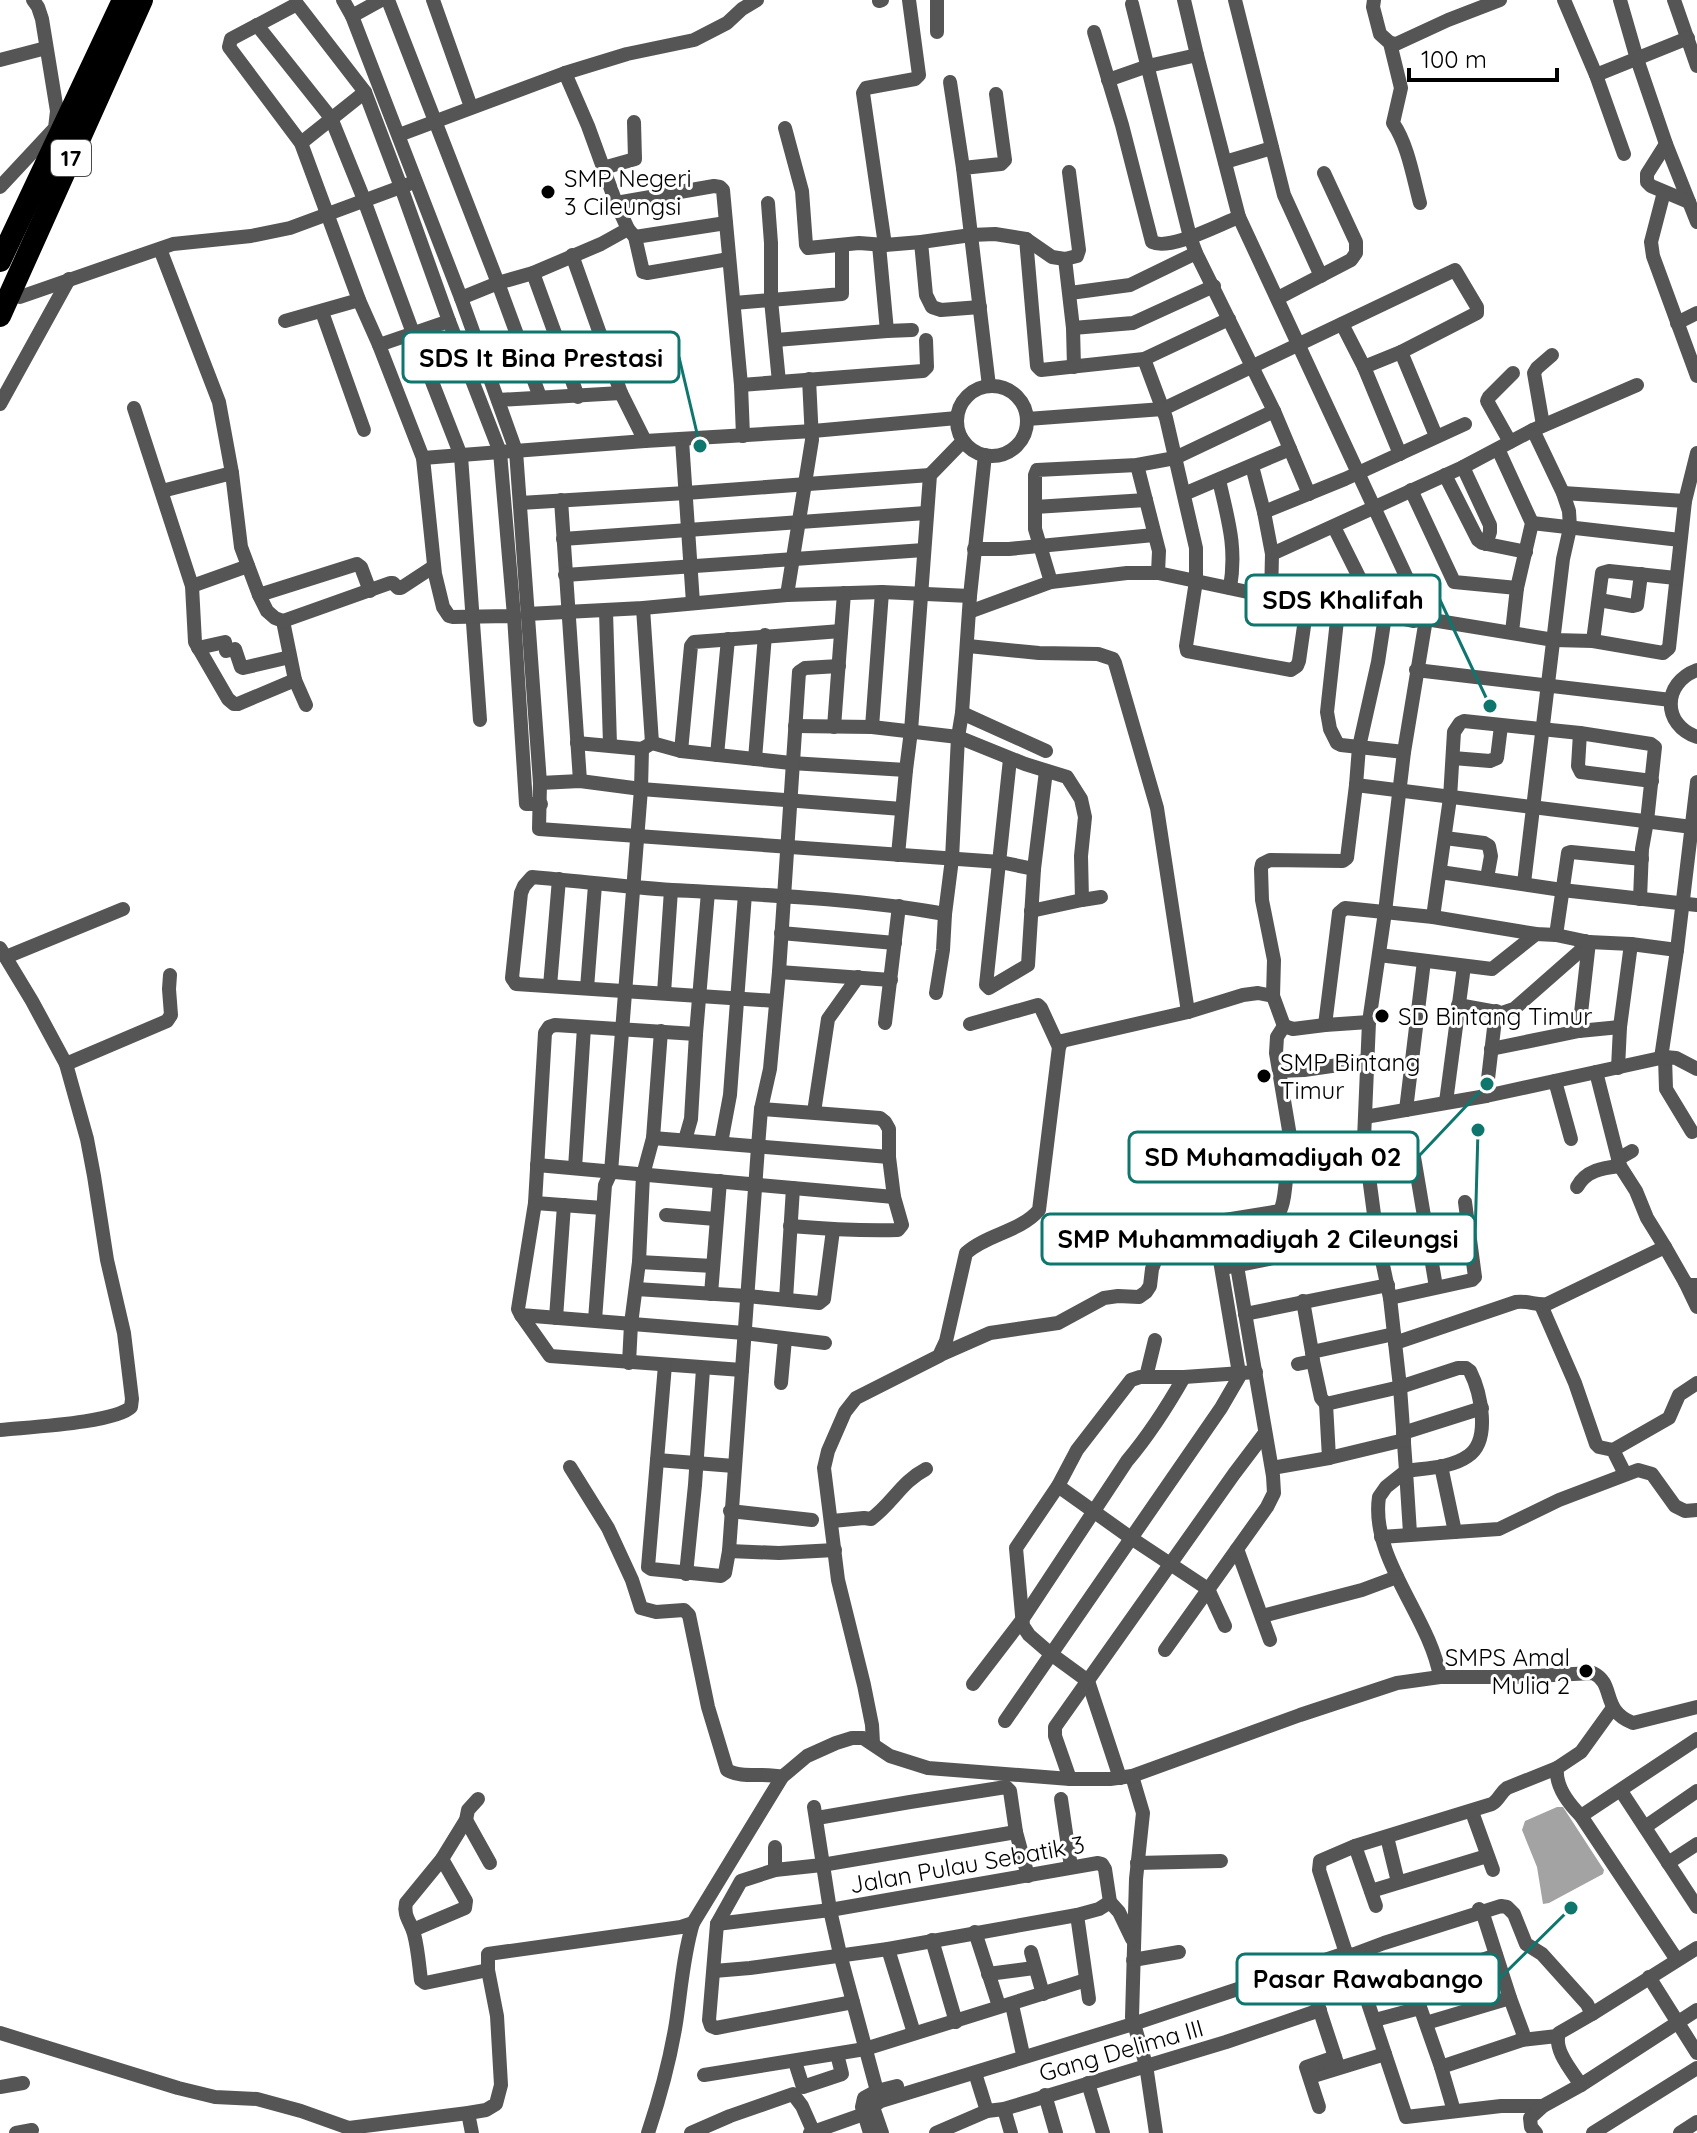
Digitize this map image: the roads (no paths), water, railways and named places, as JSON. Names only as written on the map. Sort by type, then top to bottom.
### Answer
[{"type":"highway","name":"17","points":[[0,261],[123,0]]},
{"type":"highway","name":"17","points":[[0,316],[142,0]]},
{"type":"street","points":[[0,187],[55,128],[55,98],[40,11],[33,0]]},
{"type":"street","points":[[343,0],[399,135],[408,184],[449,321],[500,452],[540,783],[539,829],[1000,862],[1034,869]]},
{"type":"street","points":[[352,16],[381,0]]},
{"type":"street","points":[[388,0],[540,397]]},
{"type":"street","points":[[433,0],[471,107]]},
{"type":"street","points":[[399,135],[565,73],[627,54],[694,40],[727,23],[757,0]]},
{"type":"street","points":[[887,331],[882,245],[863,93],[866,88],[915,79],[919,75],[909,0]]},
{"type":"street","points":[[937,0],[937,32]]},
{"type":"street","points":[[1184,0],[1239,217],[1426,619],[1404,752],[1369,1022],[1364,1139],[1377,1237],[1389,1291],[1400,1387],[1410,1533]]},
{"type":"street","points":[[1235,0],[1286,200],[1321,276]]},
{"type":"street","points":[[1374,0],[1380,34],[1396,44],[1500,0]]},
{"type":"street","points":[[1564,0],[1596,75],[1624,154]]},
{"type":"street","points":[[1620,0],[1666,144],[1691,192],[1697,222]]},
{"type":"street","points":[[1674,0],[1697,66]]},
{"type":"street","points":[[541,804],[526,804],[520,615],[520,503],[516,451],[461,298],[365,92],[299,2],[231,39],[229,48],[301,143],[359,300],[423,458],[433,567],[446,613],[453,617],[472,617],[520,615],[568,611],[606,611],[844,593],[970,596]]},
{"type":"street","points":[[1132,4],[1190,237],[1274,411],[1309,494]]},
{"type":"street","points":[[257,25],[331,118],[461,456],[480,720]]},
{"type":"street","points":[[1094,32],[1152,242],[1162,245],[1190,237],[1239,217]]},
{"type":"street","points":[[1596,75],[1688,38]]},
{"type":"street","points":[[1390,43],[1401,88],[1393,123],[1420,203]]},
{"type":"street","points":[[0,60],[46,48]]},
{"type":"street","points":[[1108,80],[1148,66],[1197,55]]},
{"type":"street","points":[[565,73],[616,203],[632,233],[645,273],[729,259]]},
{"type":"street","points":[[950,82],[989,386]]},
{"type":"street","points":[[301,143],[365,92]]},
{"type":"street","points":[[963,168],[1001,164],[1005,160],[996,94]]},
{"type":"street","points":[[603,168],[635,159],[634,122]]},
{"type":"street","points":[[785,128],[802,191],[806,246],[810,249],[995,234],[1026,239],[1046,254],[1065,259],[1077,256],[1079,246],[1069,172]]},
{"type":"street","points":[[1666,144],[1647,179],[1651,186],[1664,192],[1691,192]]},
{"type":"street","points":[[1225,162],[1272,148]]},
{"type":"street","points":[[1278,298],[1351,260],[1356,253],[1357,247],[1324,173]]},
{"type":"street","points":[[20,297],[186,241],[267,234],[290,228],[408,184]]},
{"type":"street","points":[[616,203],[717,186],[724,193],[743,436]]},
{"type":"street","points":[[1664,192],[1651,242],[1653,256],[1697,376]]},
{"type":"street","points":[[768,203],[771,300],[779,382]]},
{"type":"street","points":[[461,298],[632,233],[726,223]]},
{"type":"street","points":[[1026,239],[1037,366],[1041,370],[1144,359],[1229,319]]},
{"type":"street","points":[[921,242],[926,295],[932,307],[941,310],[980,307]]},
{"type":"street","points":[[734,303],[842,294],[842,245]]},
{"type":"street","points":[[160,249],[214,387],[232,473],[239,541],[259,595],[271,615],[283,621],[392,583],[401,588],[433,567]]},
{"type":"street","points":[[1070,293],[1130,285],[1196,253]]},
{"type":"street","points":[[572,255],[621,393],[645,441]]},
{"type":"street","points":[[1065,259],[1074,367]]},
{"type":"street","points":[[1027,419],[1163,409],[1455,270],[1478,312],[1401,352],[1364,367]]},
{"type":"street","points":[[533,273],[578,397]]},
{"type":"street","points":[[0,404],[69,279]]},
{"type":"street","points":[[1073,328],[1133,323],[1214,286]]},
{"type":"street","points":[[285,321],[359,300]]},
{"type":"street","points":[[322,312],[364,430]]},
{"type":"street","points":[[1677,323],[1697,313]]},
{"type":"street","points":[[379,345],[449,321]]},
{"type":"street","points":[[1342,324],[1364,367],[1400,454]]},
{"type":"street","points":[[776,340],[912,330]]},
{"type":"street","points":[[741,385],[923,371],[927,367],[926,340]]},
{"type":"street","points":[[1401,352],[1436,436]]},
{"type":"street","points":[[1524,883],[1563,559],[1571,516],[1538,428],[1534,373],[1552,355]]},
{"type":"street","points":[[1144,359],[1163,409],[1196,548],[1196,581],[1186,646],[1189,653],[1291,670],[1299,664],[1307,605]]},
{"type":"street","points":[[1512,632],[1517,588],[1532,523],[1487,401],[1513,373]]},
{"type":"street","points":[[787,595],[813,431],[809,379]]},
{"type":"street","points":[[1272,554],[1463,467],[1538,428],[1637,385]]},
{"type":"street","points":[[997,386],[1012,392],[1023,404],[1027,419],[1022,439],[1015,448],[995,456],[969,448],[959,434],[957,418],[967,396],[981,388],[997,386]]},
{"type":"street","points":[[498,400],[621,393]]},
{"type":"street","points":[[134,408],[192,586],[194,633],[198,648],[228,699],[234,704],[295,680]]},
{"type":"street","points":[[1051,582],[1034,524],[1037,470],[1137,465],[1175,458],[1274,411]]},
{"type":"street","points":[[423,458],[957,418]]},
{"type":"street","points":[[1264,512],[1465,424]]},
{"type":"street","points":[[682,440],[693,603]]},
{"type":"street","points":[[898,855],[911,731],[930,475],[963,441]]},
{"type":"street","points":[[1184,494],[1290,449]]},
{"type":"street","points":[[969,612],[1051,582],[1127,573],[1158,573],[1338,611],[1413,621],[1426,619],[1554,640],[1593,641],[1663,653],[1669,648],[1685,501],[1697,453]]},
{"type":"street","points":[[936,993],[952,859],[958,737],[985,455]]},
{"type":"street","points":[[1137,465],[1159,551],[1158,573]]},
{"type":"street","points":[[1252,466],[1272,554],[1271,598]]},
{"type":"street","points":[[1463,467],[1490,525],[1486,544]]},
{"type":"street","points":[[162,491],[232,473]]},
{"type":"street","points":[[520,503],[930,475]]},
{"type":"street","points":[[1445,475],[1478,540],[1526,552]]},
{"type":"street","points":[[1219,480],[1233,545],[1230,588]]},
{"type":"street","points":[[1411,490],[1454,582],[1517,588]]},
{"type":"street","points":[[1563,493],[1685,501]]},
{"type":"street","points":[[561,500],[580,781]]},
{"type":"street","points":[[1035,507],[1146,500]]},
{"type":"street","points":[[563,539],[926,513]]},
{"type":"street","points":[[1532,523],[1680,540]]},
{"type":"street","points":[[1294,1160],[1279,1071],[1276,1042],[1284,1026],[1273,996],[1274,960],[1262,900],[1262,864],[1270,860],[1345,860],[1359,747],[1378,662],[1381,615],[1334,527]]},
{"type":"street","points":[[974,549],[1009,549],[1154,535]]},
{"type":"street","points":[[565,575],[924,550]]},
{"type":"street","points":[[259,595],[357,564],[370,591]]},
{"type":"street","points":[[192,586],[248,566]]},
{"type":"street","points":[[1593,641],[1600,576],[1604,571],[1676,578]]},
{"type":"street","points":[[1599,600],[1637,605],[1641,574]]},
{"type":"street","points":[[872,727],[882,592]]},
{"type":"street","points":[[834,727],[844,593]]},
{"type":"street","points":[[595,1320],[605,1185],[611,1172],[637,834],[647,746],[643,608]]},
{"type":"street","points":[[606,611],[610,745]]},
{"type":"street","points":[[1338,611],[1327,712],[1328,723],[1337,743],[1404,752]]},
{"type":"street","points":[[283,621],[295,680],[306,705]]},
{"type":"street","points":[[681,751],[691,646],[697,641],[841,631]]},
{"type":"street","points":[[755,759],[765,635]]},
{"type":"street","points":[[717,755],[728,639]]},
{"type":"street","points":[[198,648],[225,642],[226,651],[235,649],[243,668],[290,657]]},
{"type":"street","points":[[968,646],[1039,653],[1098,654],[1113,659],[1157,808],[1188,1012]]},
{"type":"street","points":[[665,1365],[648,1567],[686,1574],[723,1575],[729,1551],[761,1109],[770,1069],[779,972],[799,672],[805,668],[839,666]]},
{"type":"street","points":[[1416,670],[1671,700]]},
{"type":"street","points":[[1697,670],[1678,682],[1671,700],[1671,709],[1679,726],[1697,737]]},
{"type":"street","points":[[962,713],[1046,751]]},
{"type":"street","points":[[1433,917],[1450,798],[1454,732],[1460,723],[1470,722],[1580,733],[1656,748],[1640,899]]},
{"type":"street","points":[[795,726],[872,727],[958,737],[1010,759],[1067,777],[1078,793],[1085,817],[1081,856],[1082,900]]},
{"type":"street","points":[[1453,758],[1490,761],[1497,758],[1501,726]]},
{"type":"street","points":[[1580,733],[1578,766],[1581,772],[1652,781]]},
{"type":"street","points":[[577,743],[647,746],[791,763],[906,770]]},
{"type":"street","points":[[1010,759],[988,987],[1028,965],[1034,869],[1046,771]]},
{"type":"street","points":[[540,783],[580,781],[641,789],[902,809]]},
{"type":"street","points":[[1692,1132],[1666,1089],[1663,1058],[1677,950],[1690,905],[1692,827],[1697,782]]},
{"type":"street","points":[[1356,785],[1692,827]]},
{"type":"street","points":[[1445,838],[1489,846],[1491,856],[1487,878]]},
{"type":"street","points":[[1556,935],[1566,857],[1571,852],[1642,859]]},
{"type":"street","points":[[1440,872],[1690,905]]},
{"type":"street","points":[[776,1001],[516,984],[512,978],[522,889],[532,877],[595,885],[899,906],[945,914]]},
{"type":"street","points":[[550,986],[559,879]]},
{"type":"street","points":[[587,988],[595,885]]},
{"type":"street","points":[[664,993],[671,890]]},
{"type":"street","points":[[685,1140],[691,1119],[708,892]]},
{"type":"street","points":[[721,1143],[730,1095],[745,894]]},
{"type":"street","points":[[1031,911],[1101,897]]},
{"type":"street","points":[[885,1023],[899,906]]},
{"type":"street","points":[[1325,1025],[1339,913],[1349,908],[1433,917],[1587,942],[1677,950]]},
{"type":"street","points":[[0,1430],[91,1421],[124,1413],[131,1407],[124,1333],[107,1260],[100,1206],[87,1139],[66,1064],[3,952],[123,909]]},
{"type":"street","points":[[781,933],[895,943]]},
{"type":"street","points":[[1379,955],[1492,969],[1536,934]]},
{"type":"street","points":[[1458,1005],[1506,1012],[1514,1009],[1587,942]]},
{"type":"street","points":[[1579,1031],[1587,942]]},
{"type":"street","points":[[1618,1068],[1631,944]]},
{"type":"street","points":[[1406,1110],[1424,961]]},
{"type":"street","points":[[1446,1102],[1464,966]]},
{"type":"street","points":[[779,972],[891,980]]},
{"type":"street","points":[[66,1064],[167,1021],[171,1015],[170,975]]},
{"type":"street","points":[[814,1112],[828,1019],[858,977]]},
{"type":"street","points":[[873,1743],[864,1685],[838,1580],[824,1468],[845,1412],[861,1394],[937,1359],[946,1341],[964,1255],[1028,1221],[1040,1208],[1059,1047],[1064,1040],[1188,1012],[1243,995],[1258,993],[1273,996]]},
{"type":"street","points":[[970,1024],[1038,1005],[1059,1047]]},
{"type":"street","points":[[1486,1096],[1496,1011]]},
{"type":"street","points":[[1284,1026],[1293,1029],[1369,1022]]},
{"type":"street","points":[[696,1034],[555,1025],[545,1033],[535,1203],[518,1309],[550,1356],[742,1370]]},
{"type":"street","points":[[575,1168],[584,1027]]},
{"type":"street","points":[[1491,1049],[1579,1031],[1620,1027]]},
{"type":"street","points":[[629,1363],[639,1262],[643,1175],[653,1138],[661,1031]]},
{"type":"street","points":[[1365,1117],[1486,1096],[1663,1058],[1685,1062],[1697,1069]]},
{"type":"street","points":[[1279,1071],[1366,1061]]},
{"type":"street","points":[[1596,1072],[1619,1162],[1647,1218],[1691,1283],[1697,1307]]},
{"type":"street","points":[[1555,1081],[1571,1139]]},
{"type":"street","points":[[761,1109],[883,1119],[889,1129],[894,1197],[902,1225],[898,1230],[833,1230],[790,1226]]},
{"type":"street","points":[[653,1138],[889,1157]]},
{"type":"street","points":[[1577,1187],[1581,1179],[1619,1162],[1632,1151]]},
{"type":"street","points":[[1294,1160],[1368,1164],[1412,1154],[1436,1287]]},
{"type":"street","points":[[940,1355],[990,1333],[1058,1323],[1104,1298],[1140,1296],[1150,1286],[1156,1256],[1176,1234],[1225,1220],[1280,1211],[1288,1167],[1294,1160]]},
{"type":"street","points":[[537,1165],[894,1197]]},
{"type":"street","points":[[711,1294],[720,1181]]},
{"type":"street","points":[[786,1299],[793,1188]]},
{"type":"street","points":[[1245,1314],[1303,1301],[1436,1287],[1472,1280],[1475,1277],[1465,1202]]},
{"type":"street","points":[[535,1203],[603,1208]]},
{"type":"street","points":[[556,1318],[564,1205]]},
{"type":"street","points":[[666,1215],[716,1219]]},
{"type":"street","points":[[1005,1721],[1228,1398],[1239,1373],[1214,1225]]},
{"type":"street","points":[[636,1289],[819,1303],[824,1299],[833,1230]]},
{"type":"street","points":[[1221,1269],[1377,1237]]},
{"type":"street","points":[[1298,1364],[1312,1356],[1394,1338],[1516,1302],[1528,1301],[1541,1305],[1665,1247]]},
{"type":"street","points":[[639,1262],[713,1266]]},
{"type":"street","points":[[1165,1650],[1272,1499],[1272,1468],[1237,1266]]},
{"type":"street","points":[[1303,1301],[1321,1398],[1326,1404],[1329,1458]]},
{"type":"street","points":[[1541,1305],[1599,1447],[1613,1450],[1669,1418],[1679,1395],[1697,1383]]},
{"type":"street","points":[[521,1315],[744,1333],[825,1343]]},
{"type":"street","points":[[781,1383],[785,1339]]},
{"type":"street","points":[[1146,1377],[1155,1340]]},
{"type":"street","points":[[1326,1404],[1400,1387],[1458,1368],[1466,1368],[1473,1376],[1482,1408],[1482,1423],[1475,1450],[1469,1456],[1441,1466],[1406,1471],[1379,1497],[1381,1537],[1437,1661],[1440,1677]]},
{"type":"street","points":[[686,1574],[703,1369]]},
{"type":"street","points":[[1156,2133],[1146,2065],[1132,2020],[1137,1863],[1143,1813],[1088,1681],[1029,1635],[1022,1620],[1016,1548],[1058,1486],[1077,1450],[1131,1380],[1256,1372]]},
{"type":"street","points":[[973,1684],[1022,1620],[1184,1377]]},
{"type":"street","points":[[1272,1468],[1329,1458],[1482,1408]]},
{"type":"street","points":[[1070,1779],[1054,1729],[1065,1709],[1265,1433]]},
{"type":"street","points":[[1613,1450],[1625,1474]]},
{"type":"street","points":[[657,1460],[734,1466]]},
{"type":"street","points":[[1441,1466],[1455,1532]]},
{"type":"street","points":[[570,1467],[608,1528],[641,1608],[656,1612],[684,1610],[689,1615],[708,1707],[725,1768],[732,1774],[782,1777]]},
{"type":"street","points":[[832,1521],[871,1519],[908,1479],[926,1469]]},
{"type":"street","points":[[1381,1537],[1499,1529],[1559,1500],[1638,1470],[1652,1474],[1675,1506],[1685,1511],[1697,1510]]},
{"type":"street","points":[[1058,1486],[1208,1589],[1225,1626]]},
{"type":"street","points":[[730,1511],[812,1520]]},
{"type":"street","points":[[1237,1549],[1270,1640]]},
{"type":"street","points":[[729,1551],[779,1553],[835,1550]]},
{"type":"street","points":[[1262,1616],[1362,1590],[1397,1577]]},
{"type":"street","points":[[648,2133],[673,2040],[693,1923],[782,1777],[807,1756],[836,1743],[860,1737],[890,1756],[928,1768],[1070,1779],[1126,1777],[1397,1683],[1440,1677],[1593,1673],[1602,1679],[1612,1709],[1634,1723],[1697,1707]]},
{"type":"street","points":[[1409,2133],[1375,2020],[1347,1952],[1318,1865],[1326,1857],[1355,1846],[1472,1812],[1497,1801],[1507,1788],[1557,1768],[1581,1752],[1612,1709]]},
{"type":"street","points":[[1581,1816],[1697,1739]]},
{"type":"street","points":[[1557,1768],[1557,1778],[1568,1802],[1581,1816],[1677,1960]]},
{"type":"street","points":[[877,2091],[830,1910],[815,1813],[1004,1787],[1010,1791],[1016,1832],[1028,1876]]},
{"type":"street","points":[[1621,1791],[1695,1900]]},
{"type":"street","points":[[1645,1827],[1697,1791]]},
{"type":"street","points":[[478,1799],[468,1810],[466,1820],[442,1859],[406,1903],[404,1910],[413,1930],[421,1980],[425,1983],[488,1970]]},
{"type":"street","points":[[1061,1799],[1071,1867]]},
{"type":"street","points":[[1472,1812],[1493,1870]]},
{"type":"street","points":[[466,1820],[490,1863]]},
{"type":"street","points":[[853,2002],[716,2028],[711,2026],[717,1924],[741,1881],[775,1870],[1016,1832]]},
{"type":"street","points":[[1387,1837],[1398,1882]]},
{"type":"street","points":[[1668,1863],[1697,1844]]},
{"type":"street","points":[[1355,1846],[1376,1906]]},
{"type":"street","points":[[775,1847],[775,1870]]},
{"type":"street","points":[[1371,1891],[1487,1856]]},
{"type":"street","points":[[413,1930],[465,1908],[466,1901],[442,1859]]},
{"type":"street","points":[[1137,1863],[1221,1861]]},
{"type":"street","name":"Jalan Pulau Sebatik 3","points":[[717,1924],[830,1910],[1098,1863],[1103,1865],[1106,1873],[1110,1902]]},
{"type":"street","points":[[714,1971],[888,1949],[1077,1915],[1099,1909],[1110,1902],[1119,1912],[1134,1942]]},
{"type":"street","points":[[1482,1913],[1507,1907],[1514,1914],[1526,1944],[1542,1954],[1587,2004],[1592,2014]]},
{"type":"street","points":[[882,2133],[874,2110],[881,2101],[975,2073],[1224,1989],[1228,1993],[1480,1909],[1523,2033],[1522,2040]]},
{"type":"street","points":[[1077,1915],[1089,1999]]},
{"type":"street","points":[[0,2033],[178,2088],[215,2097],[257,2099],[301,2111],[350,2130],[468,2113],[486,2110],[496,2104],[501,2085],[497,2016],[488,1954],[693,1923]]},
{"type":"street","points":[[975,1932],[988,1974],[1005,2006],[1022,2050]]},
{"type":"street","points":[[932,1940],[956,2022]]},
{"type":"street","points":[[1441,2067],[1522,2040],[1557,2036],[1697,1948]]},
{"type":"street","points":[[888,1949],[914,2033]]},
{"type":"street","points":[[1031,1952],[1043,1994]]},
{"type":"street","points":[[1133,1960],[1179,1952]]},
{"type":"street","points":[[1454,2111],[1410,1977],[1496,1955]]},
{"type":"street","points":[[988,1974],[1034,1968]]},
{"type":"street","points":[[1649,1977],[1697,2053]]},
{"type":"street","points":[[704,2075],[865,2049],[1086,1980]]},
{"type":"street","points":[[1426,2023],[1510,1998]]},
{"type":"street","name":"Gang Delima III","points":[[936,2133],[955,2130],[987,2111],[1004,2109],[1226,2042],[1318,2004],[1337,2062]]},
{"type":"street","points":[[1375,2020],[1420,2008]]},
{"type":"street","points":[[1536,2133],[1531,2127],[1530,2118],[1543,2106],[1697,2010]]},
{"type":"street","points":[[870,2133],[862,2107],[864,2098],[877,2091],[1132,2020]]},
{"type":"street","points":[[1557,2036],[1558,2048],[1581,2085]]},
{"type":"street","points":[[795,2062],[803,2087],[842,2074],[837,2054]]},
{"type":"street","points":[[1319,2107],[1306,2067],[1385,2054]]},
{"type":"street","points":[[1593,2133],[1697,2068]]},
{"type":"street","points":[[975,2073],[987,2111]]},
{"type":"street","points":[[0,2087],[23,2083]]},
{"type":"street","points":[[1088,2083],[1103,2133]]},
{"type":"street","points":[[691,2133],[793,2094],[813,2132],[864,2114]]},
{"type":"street","points":[[1045,2095],[1056,2133]]},
{"type":"street","points":[[1406,2117],[1524,2105],[1543,2106]]},
{"type":"street","points":[[1004,2109],[1011,2133]]},
{"type":"street","points":[[468,2113],[472,2133]]},
{"type":"street","points":[[1680,2133],[1697,2122]]},
{"type":"street","points":[[16,2133],[32,2130]]},
{"type":"place","name":"SMP Negeri 3 Cileungsi","points":[[548,192]]},
{"type":"place","name":"SDS It Bina Prestasi","points":[[700,446]]},
{"type":"place","name":"SDS Khalifah","points":[[1490,706]]},
{"type":"place","name":"SD Bintang Timur","points":[[1382,1016]]},
{"type":"place","name":"SMP Bintang Timur","points":[[1264,1076]]},
{"type":"place","name":"SD Muhamadiyah 02","points":[[1487,1084]]},
{"type":"place","name":"SMP Muhammadiyah 2 Cileungsi","points":[[1478,1130]]},
{"type":"place","name":"SMPS Amal Mulia 2","points":[[1586,1671]]},
{"type":"place","name":"Pasar Rawabango","points":[[1571,1908]]}]
